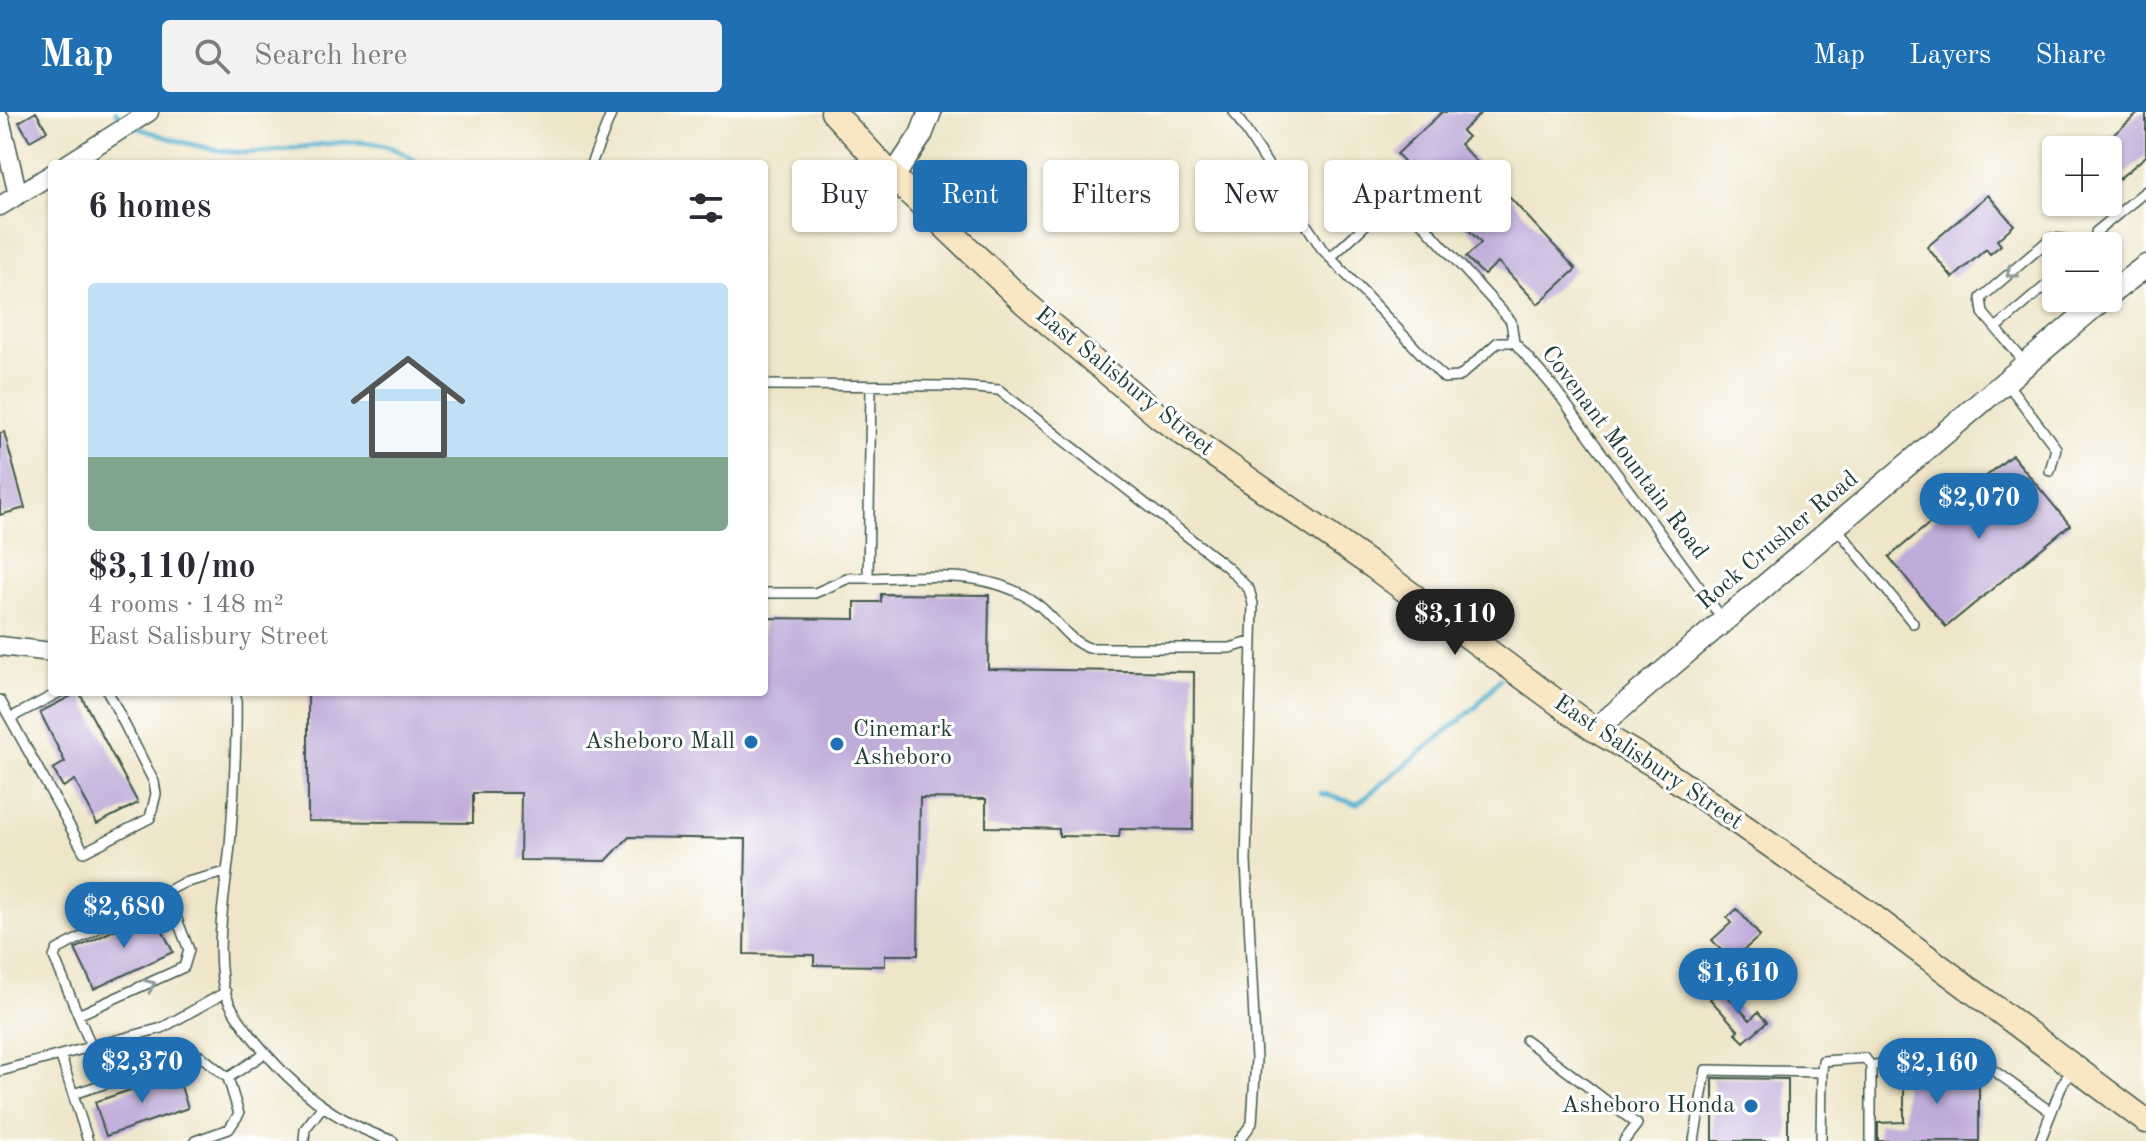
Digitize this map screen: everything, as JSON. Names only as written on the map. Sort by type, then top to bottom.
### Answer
[{"type":"main road","name":"East Salisbury Street","points":[[837,114],[878,160]]},
{"type":"main road","name":"East Salisbury Street","points":[[897,181],[1025,303],[1161,418],[1374,567],[1595,730],[1661,769],[1871,915],[2146,1121]]},
{"type":"street","points":[[73,160],[149,112]]},
{"type":"street","points":[[897,171],[921,135],[930,112]]},
{"type":"street","points":[[0,119],[18,195]]},
{"type":"street","points":[[0,206],[48,176]]},
{"type":"street","name":"Rock Crusher Road","points":[[2122,284],[2146,266]]},
{"type":"street","name":"Rock Crusher Road","points":[[1595,730],[2087,312]]},
{"type":"street","points":[[0,646],[48,652]]},
{"type":"lane","points":[[593,160],[612,112]]},
{"type":"lane","name":"Covenant Mountain Road","points":[[1234,112],[1330,258],[1444,378],[1459,377],[1498,342],[1514,342],[1555,389],[1724,621]]},
{"type":"lane","points":[[2096,232],[2146,191]]},
{"type":"lane","points":[[1330,258],[1390,202],[1403,202],[1511,321],[1514,342]]},
{"type":"lane","points":[[2026,364],[1983,313],[1981,298],[2042,246]]},
{"type":"lane","points":[[1996,328],[2042,291]]},
{"type":"lane","points":[[2079,312],[2082,316]]},
{"type":"lane","points":[[2006,382],[2056,448],[2050,471]]},
{"type":"lane","points":[[768,385],[981,387],[1005,393],[1237,575],[1249,589],[1253,604],[1246,861],[1256,1059],[1252,1123],[1239,1141]]},
{"type":"lane","points":[[868,578],[871,386]]},
{"type":"lane","points":[[1836,527],[1913,623]]},
{"type":"lane","points":[[768,593],[815,593],[849,578],[955,577],[998,582],[1040,606],[1073,639],[1089,648],[1230,648],[1250,642]]},
{"type":"lane","points":[[12,717],[52,696]]},
{"type":"lane","points":[[0,700],[84,852],[150,818],[156,794],[154,782],[110,696]]},
{"type":"lane","points":[[236,696],[221,931],[226,992],[236,1014],[290,1082],[322,1107],[393,1141]]},
{"type":"lane","points":[[92,1048],[54,957],[57,950],[166,891],[226,872]]},
{"type":"lane","points":[[78,1015],[184,967],[189,950],[166,891]]},
{"type":"lane","points":[[1,1071],[162,1028],[226,992]]},
{"type":"lane","points":[[1526,1040],[1637,1124],[1624,1141]]},
{"type":"lane","points":[[228,1078],[265,1053]]},
{"type":"lane","points":[[73,1094],[194,1056],[208,1059],[228,1078],[238,1107],[237,1120],[229,1129],[195,1141]]},
{"type":"lane","points":[[61,1057],[88,1141]]},
{"type":"lane","points":[[1871,1066],[1903,1058],[1975,1057],[2051,1112]]},
{"type":"lane","points":[[1821,1141],[1823,1061],[1865,1058],[1871,1066],[1871,1141]]},
{"type":"lane","points":[[2040,1141],[2074,1067]]},
{"type":"lane","points":[[1694,1141],[1706,1070],[1822,1072]]},
{"type":"lane","points":[[304,1141],[305,1129],[322,1107]]},
{"type":"building","points":[[36,112],[47,131],[30,141],[19,122]]},
{"type":"building","points":[[1442,112],[1482,112],[1462,131],[1468,137],[1460,144],[1475,160],[1403,160],[1397,154]]},
{"type":"building","points":[[2140,112],[2146,112],[2146,156],[2122,176],[2122,136],[2112,136]]},
{"type":"building","points":[[1988,195],[2014,225],[1997,240],[2001,245],[1990,254],[1986,249],[1953,278],[1927,247]]},
{"type":"building","points":[[1511,199],[1576,269],[1538,304],[1498,262],[1484,275],[1466,257],[1481,243],[1471,232],[1511,232]]},
{"type":"building","points":[[4,432],[25,508],[0,515],[0,433]]},
{"type":"building","points":[[2012,455],[2070,525],[1946,627],[1889,557]]},
{"type":"building","name":"Asheboro Mall","points":[[881,594],[989,595],[988,669],[1194,672],[1193,830],[1120,829],[1119,837],[1059,836],[1059,829],[986,827],[986,799],[920,798],[918,955],[885,955],[885,966],[814,965],[814,955],[744,954],[746,839],[629,837],[606,861],[520,860],[521,793],[473,793],[473,823],[308,821],[308,696],[768,696],[768,618],[855,619],[855,602],[881,602]]},
{"type":"building","points":[[71,696],[81,696],[138,803],[97,824],[75,780],[63,787],[53,769],[65,762],[40,712]]},
{"type":"building","points":[[1737,909],[1760,936],[1731,961],[1712,940],[1731,923],[1727,918]]},
{"type":"building","points":[[153,911],[173,952],[94,989],[75,949]]},
{"type":"building","points":[[1721,989],[1750,1020],[1758,1012],[1767,1022],[1744,1042],[1735,1033],[1738,1030],[1710,999]]},
{"type":"building","points":[[1904,1066],[1975,1066],[1979,1069],[1979,1141],[1878,1141],[1878,1123],[1904,1122]]},
{"type":"building","points":[[177,1074],[188,1108],[106,1136],[95,1102]]},
{"type":"building","name":"Asheboro Honda","points":[[1713,1078],[1788,1079],[1788,1141],[1713,1141]]},
{"type":"waterway","points":[[116,112],[124,122]]},
{"type":"waterway","points":[[133,126],[183,142],[234,152],[353,142],[376,144],[398,151],[413,160]]},
{"type":"waterway","points":[[1321,793],[1357,804],[1476,707],[1500,679]]},
{"type":"place","name":"Asheboro Mall","points":[[751,742]]},
{"type":"place","name":"Cinemark Asheboro","points":[[837,744]]},
{"type":"place","name":"Asheboro Honda","points":[[1751,1106]]}]
